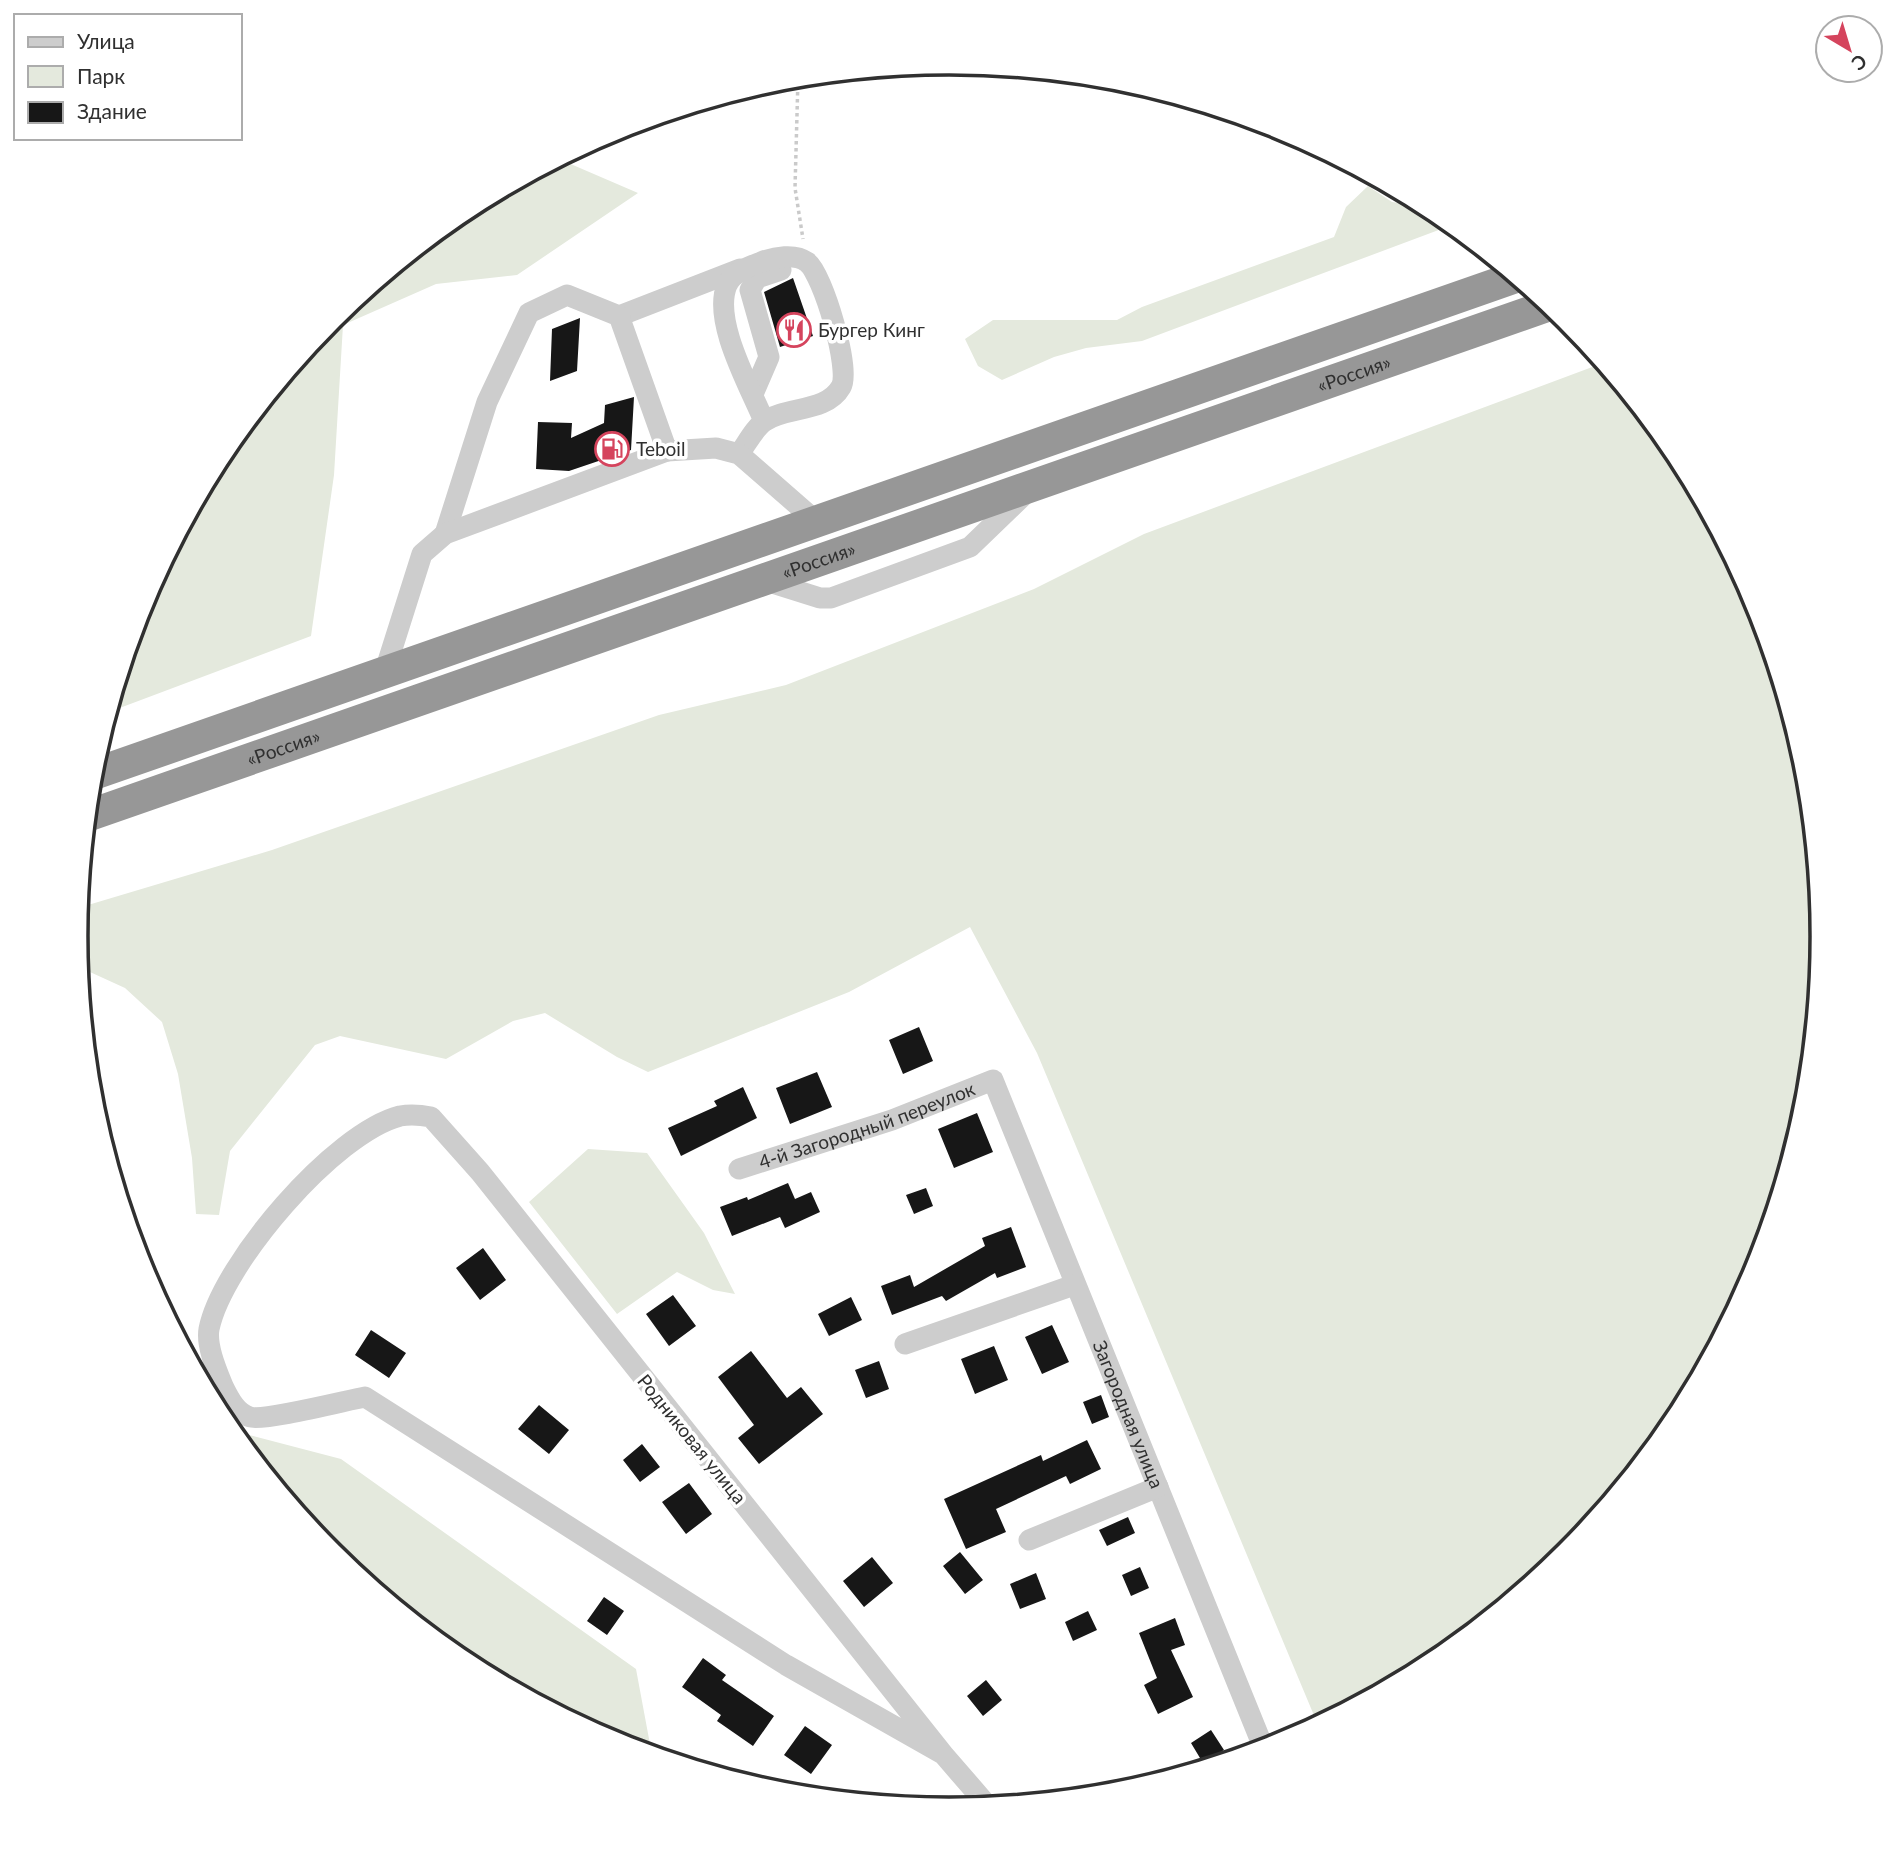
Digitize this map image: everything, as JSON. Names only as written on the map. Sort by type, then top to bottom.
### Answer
[{"type":"highway","name":"«Россия»","points":[[104,771],[1506,280]]},
{"type":"highway","name":"«Россия»","points":[[97,814],[1538,309]]},
{"type":"street","points":[[445,534],[487,402],[529,313],[567,295],[619,316],[768,260],[790,257],[807,262],[817,275],[844,360],[845,376],[841,389],[823,402],[764,421],[739,454]]},
{"type":"street","points":[[742,269],[728,284],[723,301],[725,326],[764,421]]},
{"type":"street","points":[[753,394],[769,357],[751,290],[757,278],[789,269],[799,273],[811,290],[841,389]]},
{"type":"street","points":[[619,316],[667,451]]},
{"type":"street","points":[[384,674],[422,554],[445,534],[667,451],[716,449],[739,454],[817,522]]},
{"type":"street","name":"4-й Загородный переулок","points":[[739,1169],[892,1120],[993,1080]]},
{"type":"street","name":"Загородная улица","points":[[993,1080],[1260,1739]]},
{"type":"street","name":"Родниковая улица","points":[[943,1754],[786,1665],[365,1397],[254,1418],[237,1409],[221,1381],[208,1332],[229,1283],[296,1191],[357,1137],[401,1116],[432,1117],[980,1797]]},
{"type":"street","points":[[905,1344],[1074,1285]]},
{"type":"street","points":[[1028,1540],[1158,1488]]},
{"type":"path","points":[[798,89],[795,188],[807,262]]},
{"type":"green space","points":[[569,163],[638,193],[517,275],[436,284],[343,325],[381,289],[471,220]]},
{"type":"green space","points":[[1368,186],[1440,229],[1142,341],[1086,348],[1054,357],[1002,380],[978,366],[965,339],[993,320],[1117,320],[1142,307],[1334,237],[1346,207]]},
{"type":"green space","points":[[343,325],[334,475],[311,636],[119,708],[153,607],[203,506],[266,412],[301,369]]},
{"type":"green space","points":[[1594,366],[1665,458],[1695,506],[1745,607],[1781,714],[1794,768],[1803,824],[1810,936],[1803,1049],[1794,1105],[1765,1213],[1745,1266],[1695,1367],[1665,1415],[1597,1504],[1517,1584],[1427,1653],[1380,1682],[1314,1716],[1037,1053],[970,927],[849,992],[648,1072],[617,1057],[545,1013],[513,1021],[446,1059],[340,1036],[315,1045],[230,1151],[219,1215],[196,1214],[192,1158],[178,1074],[162,1022],[125,988],[89,972],[89,905],[272,850],[659,715],[786,685],[1034,589],[1144,534]]},
{"type":"green space","points":[[588,1149],[647,1153],[704,1233],[735,1294],[713,1290],[677,1272],[617,1314],[529,1202]]},
{"type":"green space","points":[[247,1434],[341,1459],[636,1669],[650,1744],[568,1709],[518,1682],[425,1620],[381,1584],[340,1545],[301,1504]]},
{"type":"building","points":[[793,278],[813,336],[780,347],[764,292]]},
{"type":"building","points":[[580,318],[577,371],[550,381],[552,329]]},
{"type":"building","points":[[634,397],[631,450],[569,471],[536,469],[538,422],[572,423],[571,438],[604,423],[605,405]]},
{"type":"building","points":[[919,1027],[933,1061],[903,1074],[889,1040]]},
{"type":"building","points":[[817,1072],[832,1107],[790,1124],[776,1088]]},
{"type":"building","points":[[743,1087],[757,1118],[681,1156],[668,1128],[717,1106],[714,1101]]},
{"type":"building","points":[[977,1113],[993,1152],[954,1168],[938,1129]]},
{"type":"building","points":[[788,1183],[795,1199],[811,1192],[820,1212],[785,1228],[780,1217],[732,1236],[720,1207],[747,1197],[748,1200]]},
{"type":"building","points":[[926,1188],[933,1206],[914,1214],[906,1195]]},
{"type":"building","points":[[1011,1227],[1026,1267],[997,1278],[995,1273],[946,1301],[942,1296],[892,1315],[881,1286],[910,1275],[914,1287],[985,1246],[982,1238]]},
{"type":"building","points":[[483,1248],[506,1280],[480,1300],[456,1268]]},
{"type":"building","points":[[673,1295],[696,1326],[669,1346],[646,1314]]},
{"type":"building","points":[[851,1297],[862,1320],[829,1336],[818,1314]]},
{"type":"building","points":[[1052,1325],[1069,1362],[1042,1374],[1025,1337]]},
{"type":"building","points":[[371,1330],[406,1353],[389,1378],[355,1355]]},
{"type":"building","points":[[994,1346],[1008,1380],[975,1394],[961,1359]]},
{"type":"building","points":[[751,1351],[787,1398],[801,1387],[823,1414],[759,1464],[738,1438],[754,1425],[718,1377]]},
{"type":"building","points":[[879,1361],[889,1389],[866,1398],[855,1370]]},
{"type":"building","points":[[1101,1395],[1109,1417],[1092,1424],[1083,1402]]},
{"type":"building","points":[[539,1405],[569,1430],[549,1454],[518,1429]]},
{"type":"building","points":[[1087,1440],[1101,1469],[1070,1484],[1066,1476],[996,1509],[1006,1532],[966,1549],[944,1499],[1041,1455],[1043,1461]]},
{"type":"building","points":[[642,1444],[660,1467],[640,1482],[623,1460]]},
{"type":"building","points":[[689,1483],[712,1514],[686,1534],[662,1502]]},
{"type":"building","points":[[1128,1517],[1135,1533],[1107,1546],[1099,1530]]},
{"type":"building","points":[[960,1552],[983,1580],[965,1594],[943,1566]]},
{"type":"building","points":[[872,1557],[893,1583],[864,1607],[843,1581]]},
{"type":"building","points":[[1140,1567],[1149,1588],[1131,1596],[1122,1575]]},
{"type":"building","points":[[1036,1573],[1046,1599],[1020,1609],[1010,1584]]},
{"type":"building","points":[[604,1597],[624,1611],[607,1635],[587,1621]]},
{"type":"building","points":[[1088,1611],[1097,1630],[1073,1641],[1065,1622]]},
{"type":"building","points":[[1175,1618],[1185,1645],[1171,1650],[1193,1697],[1158,1714],[1144,1685],[1157,1678],[1139,1633]]},
{"type":"building","points":[[703,1658],[726,1675],[722,1680],[774,1716],[753,1746],[717,1721],[721,1715],[682,1687]]},
{"type":"building","points":[[986,1680],[1002,1700],[983,1716],[967,1696]]},
{"type":"building","points":[[805,1726],[832,1745],[811,1774],[784,1755]]},
{"type":"building","points":[[1211,1730],[1224,1750],[1201,1759],[1191,1743]]},
{"type":"place","name":"Бургер Кинг","points":[[794,330]]},
{"type":"place","name":"Teboil","points":[[612,449]]}]
